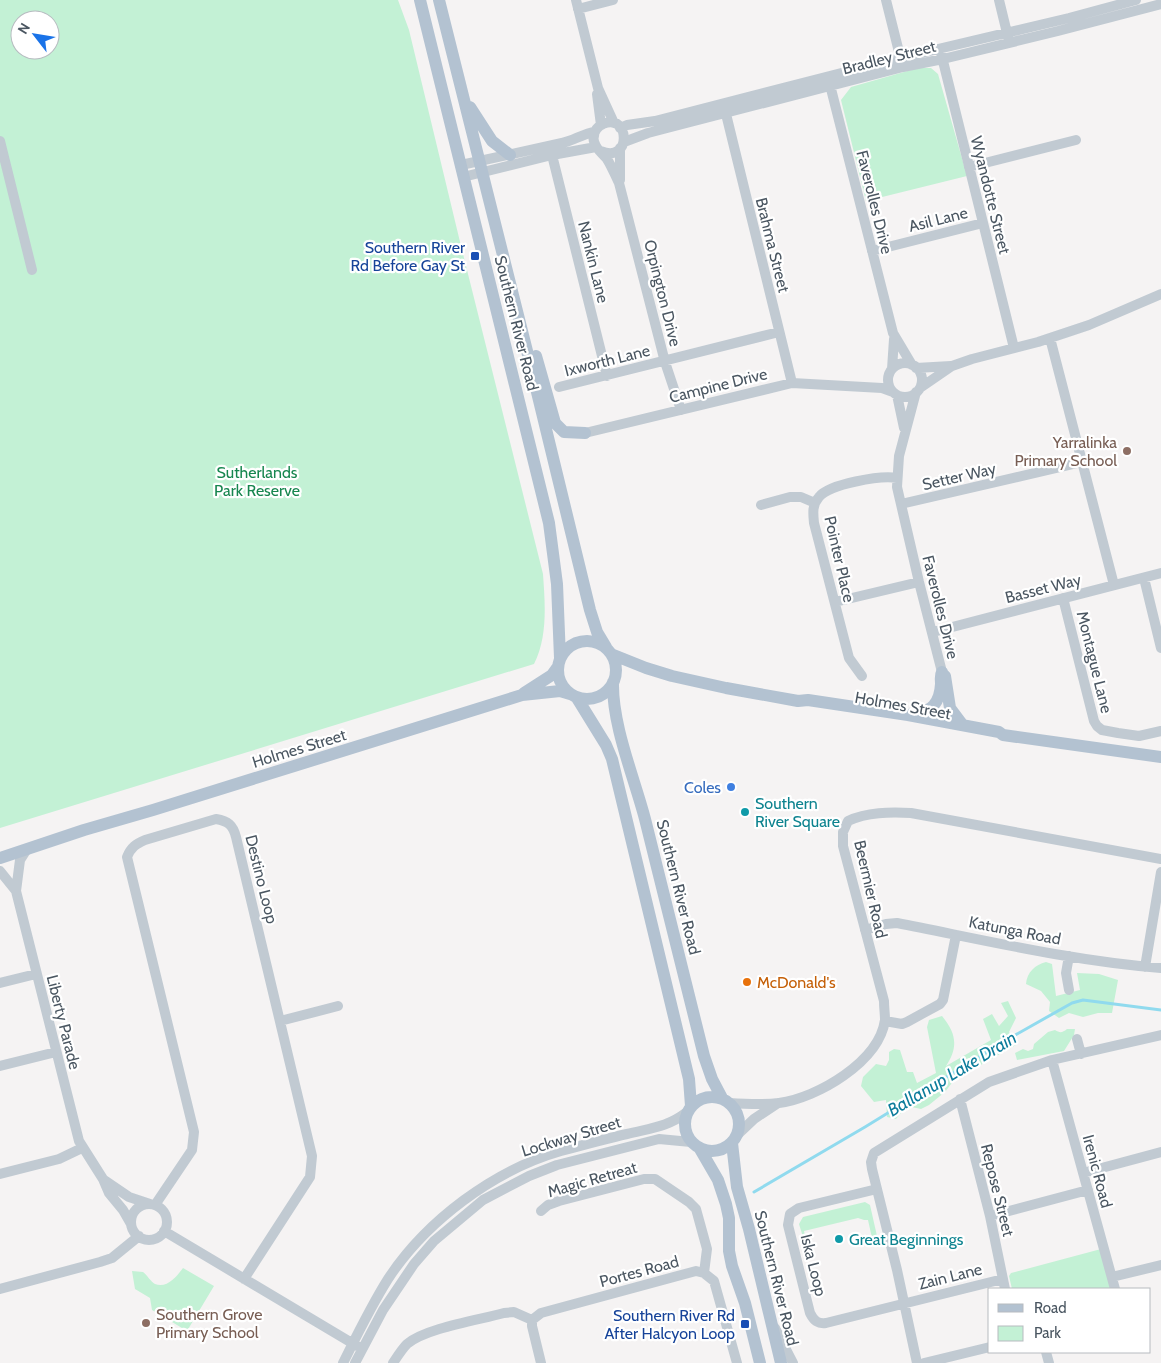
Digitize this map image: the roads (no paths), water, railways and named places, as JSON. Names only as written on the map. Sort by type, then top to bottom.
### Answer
[{"type":"main road","name":"Southern River Road","points":[[420,0],[549,523],[557,584],[559,663]]},
{"type":"main road","name":"Southern River Road","points":[[443,2],[463,97],[528,351],[590,610],[597,632],[608,651]]},
{"type":"main road","points":[[463,97],[492,141],[510,155]]},
{"type":"main road","points":[[528,351],[538,359],[558,428],[569,434],[585,434]]},
{"type":"main road","points":[[574,696],[591,699],[598,697],[610,688],[614,679],[615,663],[608,651],[594,641],[580,641],[568,647],[559,663],[558,678],[563,687],[574,696],[606,745],[614,767],[689,1079],[689,1109],[684,1127],[695,1146],[707,1151],[720,1150],[734,1139],[739,1127],[739,1118],[726,1100],[708,1096],[696,1101],[689,1109]]},
{"type":"main road","name":"Holmes Street","points":[[608,651],[646,668],[701,682],[798,700],[962,724],[999,732],[1003,735],[1161,757]]},
{"type":"main road","name":"Holmes Street","points":[[522,695],[552,675],[559,663]]},
{"type":"main road","name":"Holmes Street","points":[[614,679],[619,674],[646,668]]},
{"type":"main road","points":[[835,704],[856,701],[922,713],[933,706],[938,698],[941,685],[940,675],[942,672]]},
{"type":"main road","points":[[942,672],[947,684],[950,708],[962,724]]},
{"type":"main road","name":"Southern River Road","points":[[614,679],[616,710],[628,765],[638,789],[644,811],[704,1056],[712,1079],[726,1100]]},
{"type":"main road","name":"Holmes Street","points":[[0,858],[84,830],[522,695],[560,691],[574,696]]},
{"type":"main road","name":"Holmes Street","points":[[798,700],[807,704],[950,730],[998,737],[1003,735]]},
{"type":"main road","name":"Holmes Street","points":[[0,850],[51,834],[84,830]]},
{"type":"main road","name":"Southern River Road","points":[[734,1139],[737,1187],[749,1228],[781,1363]]},
{"type":"main road","name":"Southern River Road","points":[[695,1146],[718,1180],[726,1204],[729,1218],[729,1251],[732,1266],[745,1303],[760,1363]]},
{"type":"street","points":[[599,149],[594,140],[598,128],[598,88],[577,4],[612,0]]},
{"type":"street","points":[[886,0],[902,63]]},
{"type":"street","points":[[999,0],[1008,37]]},
{"type":"street","name":"Bradley Street","points":[[617,126],[655,121],[829,82],[1008,37],[1136,0]]},
{"type":"street","name":"Bradley Street","points":[[1114,7],[1161,4]]},
{"type":"street","name":"Wyandotte Street","points":[[942,54],[1014,348]]},
{"type":"street","name":"Bradley Street","points":[[622,145],[648,133],[726,114],[829,82]]},
{"type":"street","name":"Faverolles Drive","points":[[829,82],[894,333],[891,371]]},
{"type":"street","points":[[462,171],[552,155],[599,149],[611,153],[622,145],[624,134],[617,126],[598,88]]},
{"type":"street","name":"Brahma Street","points":[[726,114],[792,383]]},
{"type":"street","points":[[481,167],[510,155],[573,141],[607,123],[617,126]]},
{"type":"street","points":[[969,167],[1076,140]]},
{"type":"street","points":[[0,141],[32,270]]},
{"type":"street","name":"Orpington Drive","points":[[620,183],[622,145]]},
{"type":"street","name":"Orpington Drive","points":[[599,149],[620,183],[665,362],[681,410]]},
{"type":"street","name":"Nankin Lane","points":[[552,155],[607,376]]},
{"type":"street","name":"Asil Lane","points":[[872,251],[983,223]]},
{"type":"street","points":[[952,366],[900,364],[891,371],[888,382],[895,393],[907,397],[952,366],[1089,325],[1161,294]]},
{"type":"street","name":"Ixworth Lane","points":[[559,387],[779,332]]},
{"type":"street","name":"Faverolles Drive","points":[[894,333],[914,366]]},
{"type":"street","points":[[1050,338],[1114,585]]},
{"type":"street","points":[[914,366],[922,378],[918,390]]},
{"type":"street","name":"Campine Drive","points":[[861,387],[891,371]]},
{"type":"street","name":"Campine Drive","points":[[585,434],[792,383],[882,388],[895,393]]},
{"type":"street","name":"Faverolles Drive","points":[[918,390],[899,456],[897,478],[919,582],[942,672]]},
{"type":"street","name":"Faverolles Drive","points":[[895,393],[900,405],[905,431]]},
{"type":"street","name":"Setter Way","points":[[901,504],[1082,462]]},
{"type":"street","name":"Pointer Place","points":[[862,676],[849,658],[814,523],[813,512],[815,503],[829,489],[872,478],[897,478]]},
{"type":"street","points":[[761,505],[796,497],[801,497],[815,503]]},
{"type":"street","name":"Basset Way","points":[[933,632],[1161,573]]},
{"type":"street","points":[[1144,578],[1161,648]]},
{"type":"street","points":[[835,602],[919,582]]},
{"type":"street","name":"Montague Lane","points":[[1063,598],[1094,721],[1097,726],[1102,730],[1139,736],[1161,731]]},
{"type":"street","name":"Beermier Road","points":[[734,1139],[754,1119],[779,1103],[808,1095],[836,1082],[858,1064],[871,1050],[880,1036],[885,1021],[884,1001],[843,846],[843,832],[848,821],[860,815],[898,812],[911,813],[1161,859]]},
{"type":"street","name":"Destino Loop","points":[[153,1205],[192,1150],[194,1132],[127,857],[135,844],[216,819],[224,820],[230,824],[236,837],[312,1156],[310,1177],[244,1279]]},
{"type":"street","points":[[16,891],[20,860],[27,849]]},
{"type":"street","name":"Liberty Parade","points":[[0,871],[16,891],[76,1134],[82,1148],[103,1179],[109,1193],[132,1224]]},
{"type":"street","points":[[1144,967],[1161,872]]},
{"type":"street","name":"Katunga Road","points":[[864,930],[897,923],[1069,956],[1129,966],[1161,968]]},
{"type":"street","points":[[885,1021],[902,1024],[940,1004],[946,995],[956,935]]},
{"type":"street","points":[[1069,956],[1066,973],[1069,990]]},
{"type":"street","points":[[0,983],[36,974]]},
{"type":"street","points":[[280,1021],[338,1006]]},
{"type":"street","points":[[917,1363],[871,1162],[876,1150],[989,1082],[1052,1060],[1161,1035]]},
{"type":"street","points":[[1077,1039],[1081,1054]]},
{"type":"street","points":[[0,1066],[56,1052]]},
{"type":"street","name":"Irenic Road","points":[[1052,1060],[1115,1288]]},
{"type":"street","name":"Repose Street","points":[[960,1099],[990,1216],[1004,1284]]},
{"type":"street","name":"Beermier Road","points":[[726,1100],[779,1103]]},
{"type":"street","name":"Lockway Street","points":[[343,1363],[388,1279],[408,1252],[429,1230],[489,1183],[514,1170],[559,1152],[670,1124],[689,1109]]},
{"type":"street","name":"Lockway Street","points":[[355,1363],[397,1287],[414,1264],[434,1241],[483,1200],[529,1176],[557,1165],[659,1139],[695,1146]]},
{"type":"street","points":[[0,1174],[59,1159],[82,1148]]},
{"type":"street","points":[[1083,1173],[1161,1152]]},
{"type":"street","name":"Liberty Parade","points":[[103,1179],[129,1197],[153,1205]]},
{"type":"street","name":"Magic Retreat","points":[[541,1211],[548,1205],[560,1201],[644,1179],[655,1179],[689,1202],[696,1209],[707,1249],[704,1273]]},
{"type":"street","name":"Iska Loop","points":[[877,1188],[799,1208],[790,1214],[788,1226],[810,1313],[820,1324],[904,1303]]},
{"type":"street","points":[[990,1216],[1088,1190]]},
{"type":"street","points":[[142,1205],[153,1205],[164,1212],[167,1221],[164,1231],[155,1238],[144,1239],[135,1233],[132,1224],[135,1211],[142,1205]]},
{"type":"street","points":[[164,1231],[362,1349]]},
{"type":"street","points":[[0,1289],[112,1258],[139,1236]]},
{"type":"street","points":[[1112,1277],[1161,1265]]},
{"type":"street","name":"Portes Road","points":[[532,1320],[541,1312],[696,1271],[704,1273],[714,1281],[737,1363]]},
{"type":"street","name":"Zain Lane","points":[[904,1303],[1004,1284]]},
{"type":"street","points":[[393,1363],[407,1345],[418,1336],[514,1312],[532,1320],[541,1363]]},
{"type":"street","points":[[771,1321],[793,1363]]},
{"type":"street","points":[[924,1363],[946,1360],[988,1348]]},
{"type":"waterway","name":"Ballanup Lake Drain","points":[[754,1192],[865,1127],[1010,1038],[1072,1003],[1083,1000],[1161,1010]]},
{"type":"place","name":"Southern River Rd Before Gay St","points":[[475,256]]},
{"type":"place","name":"Yarralinka Primary School","points":[[1127,451]]},
{"type":"place","name":"Coles","points":[[731,787]]},
{"type":"place","name":"Southern River Square","points":[[745,812]]},
{"type":"place","name":"McDonald's","points":[[747,982]]},
{"type":"place","name":"Great Beginnings","points":[[839,1239]]},
{"type":"place","name":"Southern Grove Primary School","points":[[146,1323]]},
{"type":"place","name":"Southern River Rd After Halcyon Loop","points":[[745,1324]]},
{"type":"park label","name":"Sutherlands Park Reserve","points":[[257,481]]}]
